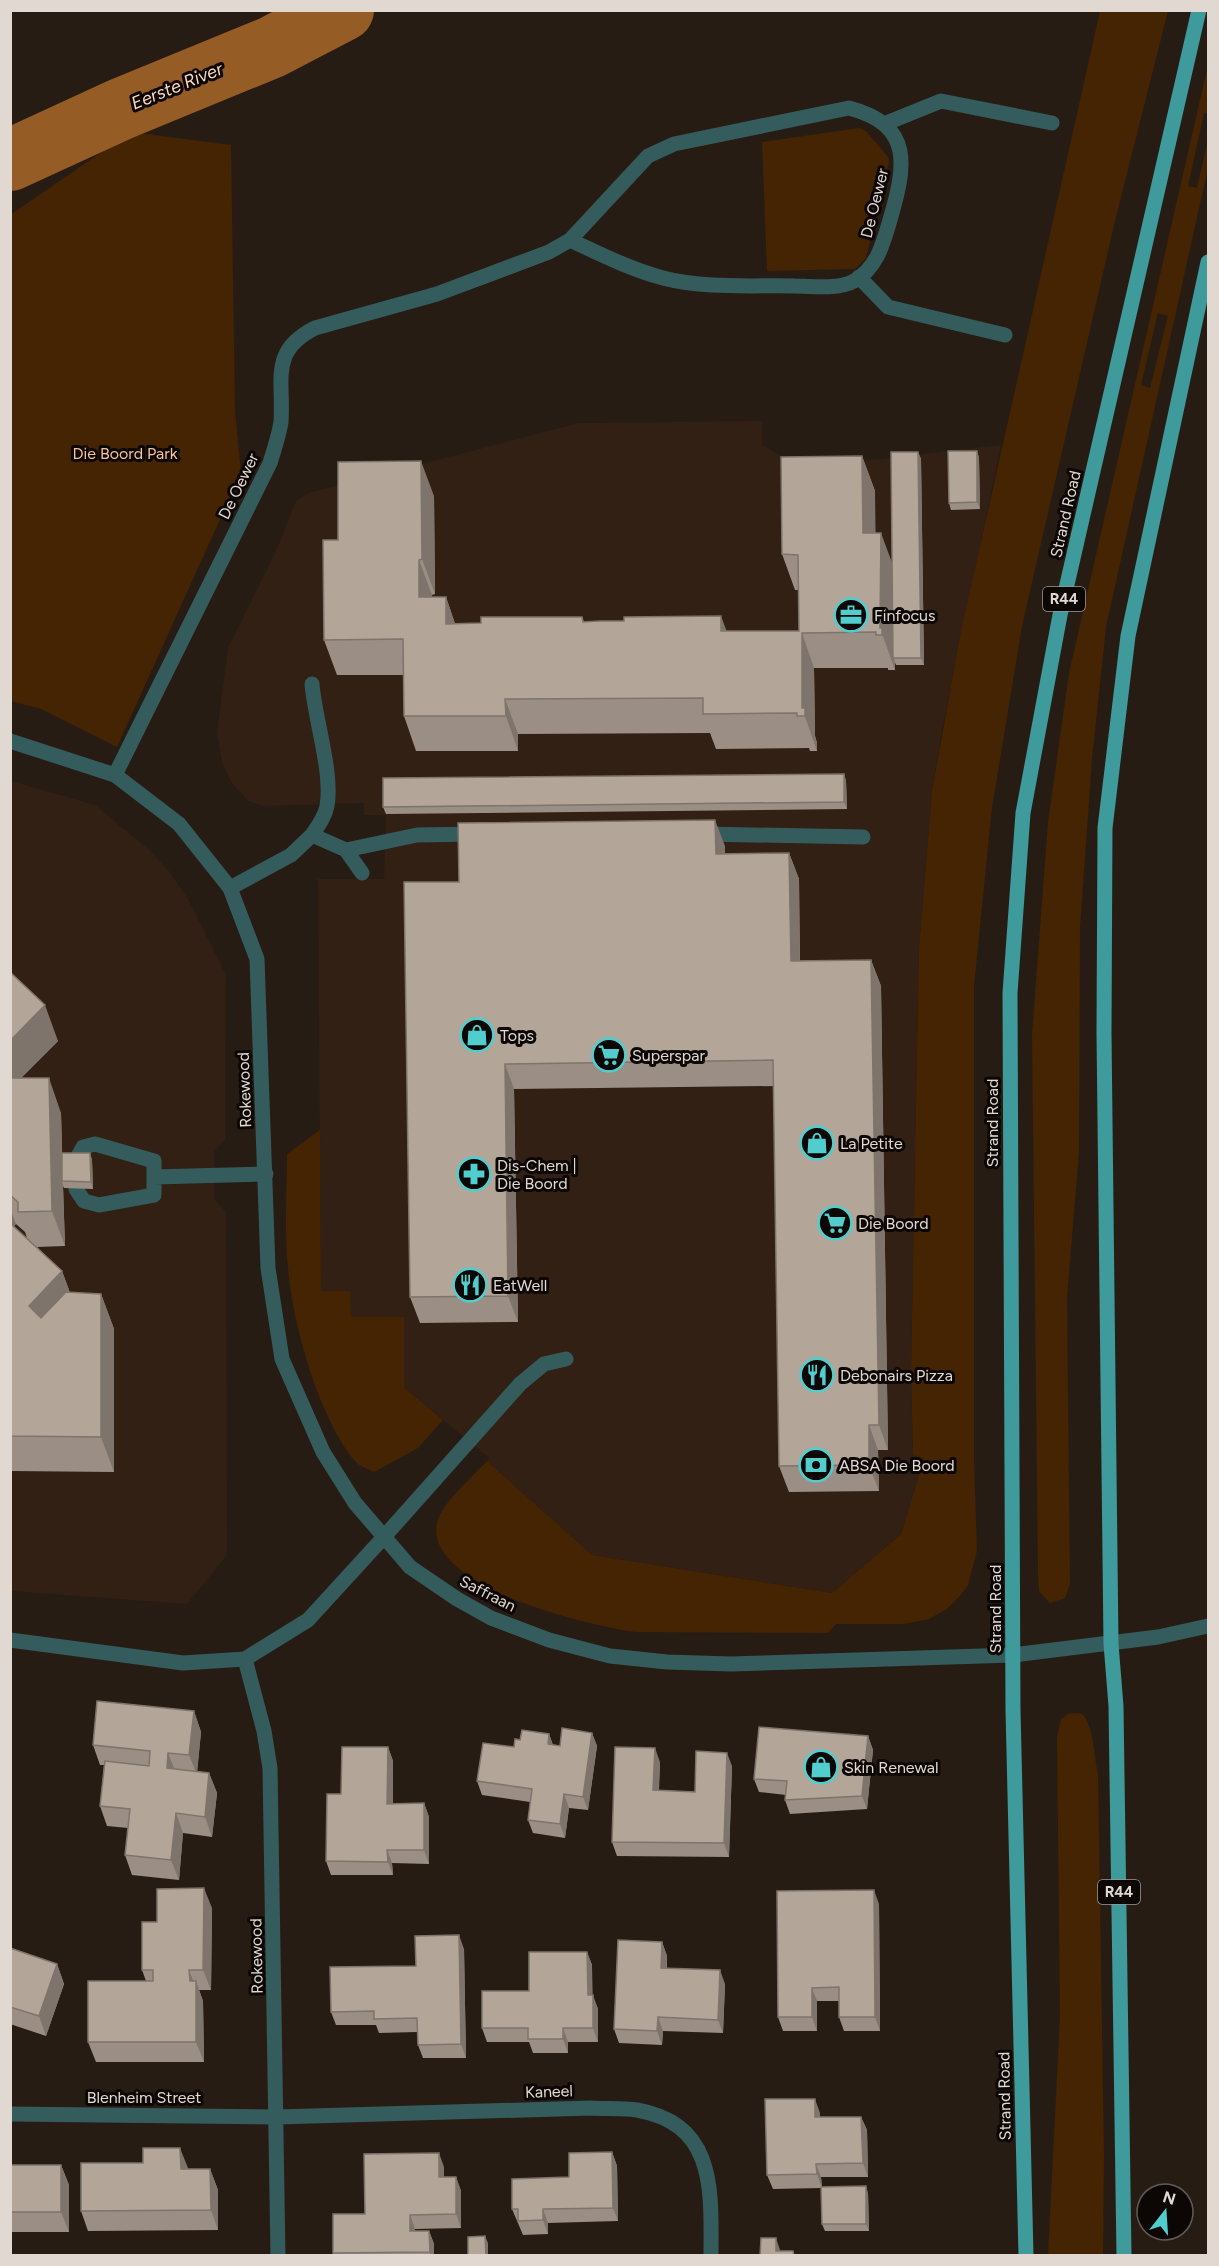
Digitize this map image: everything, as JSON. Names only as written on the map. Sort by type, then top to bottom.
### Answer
[{"type":"main road","name":"Strand Road","points":[[1026,2256],[1013,1655],[1010,993],[1023,813],[1060,615],[1199,10]]},
{"type":"main road","name":"R44","points":[[1124,2256],[1116,1706],[1111,1644],[1104,1033],[1105,828],[1128,636],[1209,262]]},
{"type":"street","points":[[884,124],[941,101],[1052,123]]},
{"type":"street","name":"De Oewer","points":[[115,776],[270,463],[281,422],[281,365],[288,349],[301,335],[315,328],[437,294],[528,262],[570,240],[648,156],[674,144],[849,108],[870,114],[884,124],[896,139],[902,157],[902,180],[883,244],[877,258],[859,277]]},
{"type":"street","points":[[570,240],[637,270],[665,279],[691,282],[834,286],[852,282],[859,277],[888,307],[1005,335]]},
{"type":"street","points":[[230,888],[291,855],[312,835],[324,817],[328,784],[312,684]]},
{"type":"street","name":"Rokewood","points":[[10,741],[115,776],[179,824],[230,888],[257,959],[268,1268],[282,1359],[323,1452],[355,1503],[383,1538]]},
{"type":"street","points":[[683,833],[863,837]]},
{"type":"street","points":[[346,850],[417,836],[498,834]]},
{"type":"street","points":[[312,835],[346,850],[363,873]]},
{"type":"street","points":[[76,1160],[83,1147],[95,1144],[154,1161],[154,1195],[99,1205],[84,1201],[76,1189]]},
{"type":"street","points":[[154,1177],[266,1174]]},
{"type":"street","points":[[10,1640],[183,1663],[245,1659],[308,1620],[520,1384],[544,1364],[566,1359]]},
{"type":"street","name":"Saffraan","points":[[383,1538],[410,1567],[457,1599],[491,1618],[549,1640],[610,1656],[667,1662],[731,1664],[1013,1655],[1111,1644],[1209,1626]]},
{"type":"street","name":"Rokewood","points":[[245,1659],[264,1731],[270,1768],[278,2256]]},
{"type":"street","name":"Kaneel","points":[[277,2116],[591,2108],[636,2110],[665,2118],[686,2132],[704,2159],[710,2188],[711,2256]]},
{"type":"street","name":"Blenheim Street","points":[[10,2114],[277,2116]]},
{"type":"shaded area","points":[[762,421],[762,445],[803,468],[1001,445],[943,726],[932,791],[919,947],[911,1372],[913,1455],[924,1459],[901,1534],[832,1593],[592,1555],[487,1461],[489,1458],[404,1387],[404,1317],[350,1317],[321,1292],[318,879],[384,879],[386,815],[364,815],[364,803],[263,806],[248,801],[231,782],[222,762],[217,733],[228,648],[276,551],[296,501],[309,493],[579,423]]},
{"type":"shaded area","points":[[11,781],[95,805],[148,849],[169,871],[188,899],[226,975],[225,1139],[214,1152],[214,1199],[226,1212],[227,1555],[187,1604],[11,1591]]},
{"type":"green space","points":[[1100,11],[1168,11],[1115,221],[1022,626],[992,808],[974,986],[974,1461],[977,1551],[968,1585],[947,1609],[929,1619],[904,1624],[836,1624],[828,1633],[636,1632],[549,1612],[482,1584],[455,1566],[439,1545],[437,1522],[440,1515],[451,1498],[487,1461],[592,1555],[832,1593],[901,1534],[924,1459],[913,1455],[911,1372],[919,947],[932,791],[961,631]]},
{"type":"green space","points":[[1208,65],[1208,114],[1204,113],[1188,186],[1197,188],[1208,140],[1208,168],[1106,627],[1092,759],[1080,927],[1079,1152],[1067,1297],[1070,1584],[1065,1598],[1050,1603],[1039,1591],[1038,1572],[1032,1035],[1048,822],[1069,673]],"holes":[[[1158,313],[1168,316],[1150,388],[1141,385]]]},
{"type":"green space","points":[[859,128],[866,131],[888,157],[889,162],[866,258],[855,269],[767,271],[762,142]]},
{"type":"green space","name":"Die Boord Park","points":[[131,132],[231,145],[235,412],[241,473],[117,747],[41,709],[11,701],[10,215]]},
{"type":"green space","points":[[320,1130],[321,1291],[350,1291],[351,1317],[404,1317],[404,1387],[443,1420],[418,1448],[374,1472],[355,1461],[330,1421],[301,1342],[291,1290],[286,1240],[287,1154]]},
{"type":"green space","points":[[1068,1714],[1082,1714],[1089,1726],[1098,1774],[1104,2156],[1103,2255],[1048,2255],[1060,2017],[1057,1737],[1061,1719]]},
{"type":"building","points":[[948,451],[977,451],[977,502],[949,503]]},
{"type":"building","points":[[891,452],[918,452],[921,658],[893,658]]},
{"type":"building","points":[[862,456],[863,533],[881,533],[880,628],[882,628],[882,635],[876,635],[876,632],[802,633],[802,708],[805,708],[805,716],[797,716],[797,713],[703,714],[703,698],[505,699],[506,716],[404,716],[403,639],[324,640],[323,540],[338,540],[338,462],[421,461],[422,559],[419,560],[419,597],[446,597],[446,624],[481,623],[481,617],[582,617],[583,622],[624,621],[624,617],[721,616],[721,631],[799,631],[798,555],[782,554],[781,457]]},
{"type":"building","points":[[844,774],[844,802],[383,807],[383,778]]},
{"type":"building","name":"Die Boord","points":[[715,820],[716,854],[789,853],[791,961],[871,960],[879,1425],[869,1425],[869,1465],[779,1466],[773,1060],[505,1064],[508,1296],[410,1297],[404,882],[459,882],[458,823]]},
{"type":"building","points":[[10,972],[45,1005],[10,1041]]},
{"type":"building","points":[[10,1078],[49,1078],[52,1211],[18,1212],[18,1202],[10,1195]]},
{"type":"building","points":[[62,1153],[90,1153],[91,1182],[62,1181]]},
{"type":"building","points":[[10,1223],[62,1271],[29,1306],[41,1318],[66,1292],[101,1294],[101,1437],[10,1436]]},
{"type":"building","points":[[97,1701],[194,1711],[189,1755],[168,1753],[167,1768],[209,1773],[205,1817],[176,1813],[171,1860],[125,1855],[130,1809],[100,1806],[105,1761],[149,1766],[150,1751],[93,1745]]},
{"type":"building","points":[[759,1727],[868,1736],[862,1796],[785,1800],[787,1781],[754,1779]]},
{"type":"building","points":[[562,1728],[592,1733],[583,1797],[564,1794],[560,1824],[528,1820],[532,1789],[477,1781],[483,1743],[514,1747],[515,1739],[520,1740],[522,1730],[549,1734],[548,1744],[560,1746]]},
{"type":"building","points":[[342,1747],[388,1747],[387,1804],[424,1803],[424,1850],[387,1850],[388,1862],[326,1861],[327,1794],[341,1794]]},
{"type":"building","points":[[615,1747],[655,1748],[653,1790],[695,1792],[696,1751],[727,1753],[724,1843],[612,1842]]},
{"type":"building","points":[[204,1888],[203,1970],[189,1970],[190,1981],[196,1981],[196,2042],[88,2042],[88,1981],[153,1981],[153,1970],[142,1970],[142,1922],[157,1922],[157,1889]]},
{"type":"building","points":[[874,1890],[875,2017],[839,2017],[839,1987],[812,1988],[812,2017],[778,2017],[777,1891]]},
{"type":"building","points":[[459,1935],[461,2044],[418,2045],[417,2018],[374,2019],[374,2011],[331,2012],[330,1967],[416,1966],[415,1936]]},
{"type":"building","points":[[618,1940],[662,1942],[661,1968],[720,1970],[718,2020],[658,2017],[657,2031],[614,2029]]},
{"type":"building","points":[[10,1948],[57,1964],[39,2016],[10,2007]]},
{"type":"building","points":[[529,1952],[587,1952],[588,1995],[593,1995],[593,2028],[563,2028],[563,2039],[528,2039],[528,2028],[482,2028],[482,1991],[529,1991]]},
{"type":"building","points":[[765,2099],[815,2099],[815,2117],[861,2117],[863,2163],[816,2164],[817,2174],[767,2175]]},
{"type":"building","points":[[143,2148],[180,2148],[181,2169],[210,2169],[211,2210],[81,2211],[81,2163],[143,2163]]},
{"type":"building","points":[[612,2152],[613,2208],[543,2209],[543,2220],[518,2221],[518,2209],[512,2209],[512,2179],[569,2177],[569,2153]]},
{"type":"building","points":[[439,2153],[439,2177],[456,2177],[456,2214],[410,2215],[410,2231],[429,2231],[430,2252],[333,2253],[333,2214],[365,2214],[364,2154]]},
{"type":"building","points":[[10,2165],[61,2165],[61,2212],[10,2212]]},
{"type":"building","points":[[866,2186],[866,2224],[822,2224],[821,2187]]},
{"type":"building","points":[[485,2236],[486,2256],[468,2256],[468,2237]]},
{"type":"building","points":[[761,2238],[776,2238],[776,2251],[793,2251],[794,2256],[760,2256]]},
{"type":"waterway","name":"Eerste River","points":[[10,160],[121,109],[272,47],[343,10]]},
{"type":"place","name":"Finfocus","points":[[851,615]]},
{"type":"place","name":"Tops","points":[[477,1035]]},
{"type":"place","name":"Superspar","points":[[609,1055]]},
{"type":"place","name":"La Petite","points":[[817,1143]]},
{"type":"place","name":"Dis-Chem | Die Boord","points":[[474,1174]]},
{"type":"place","name":"Die Boord","points":[[835,1223]]},
{"type":"place","name":"EatWell","points":[[470,1285]]},
{"type":"place","name":"Debonairs Pizza","points":[[817,1375]]},
{"type":"place","name":"ABSA Die Boord","points":[[816,1465]]},
{"type":"place","name":"Skin Renewal","points":[[821,1767]]}]
